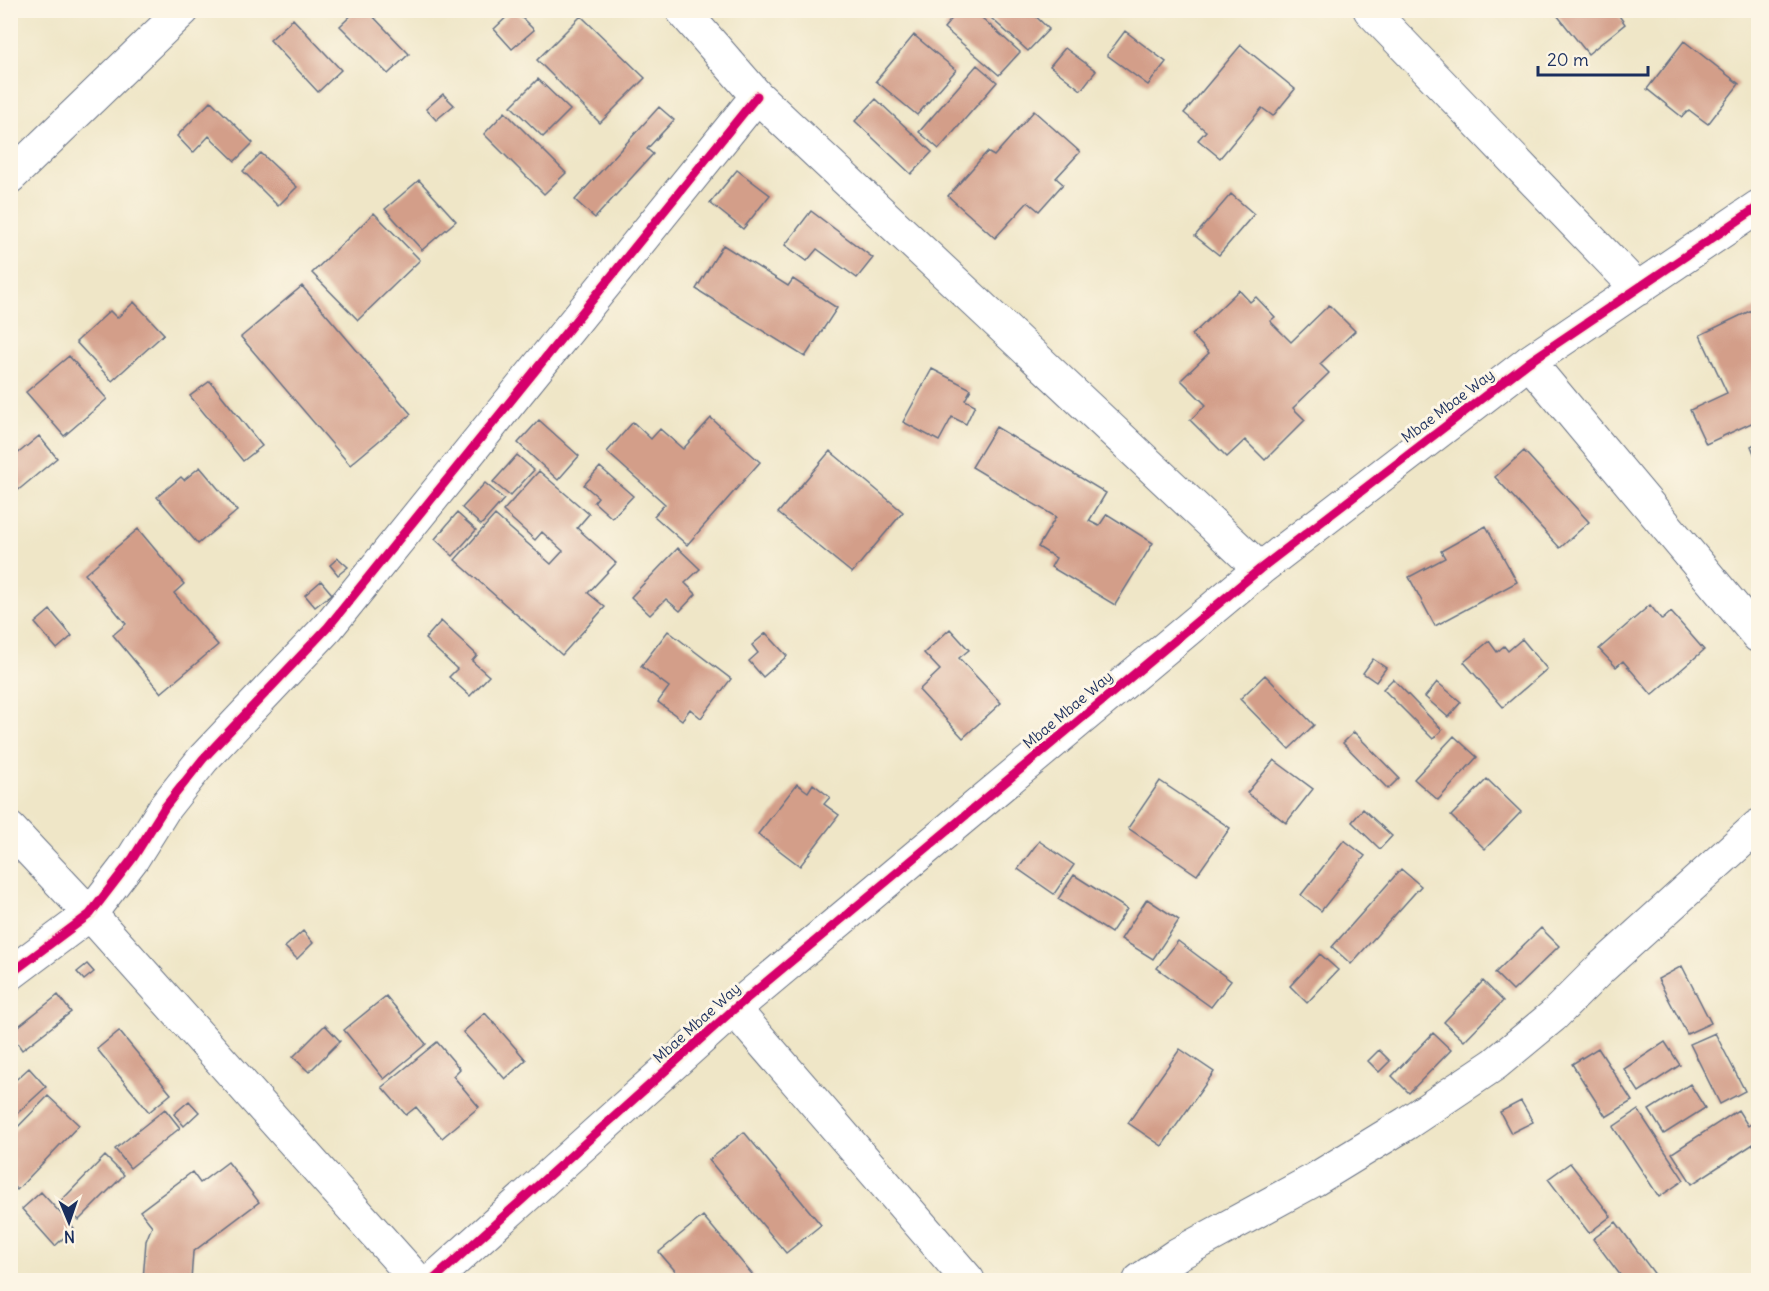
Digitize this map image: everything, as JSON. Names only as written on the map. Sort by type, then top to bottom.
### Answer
[{"type":"street","points":[[10,177],[183,10]]},
{"type":"street","points":[[682,10],[757,96],[1260,569]]},
{"type":"street","points":[[1370,10],[1638,289]]},
{"type":"street","points":[[10,974],[90,914],[133,858],[165,807],[203,759],[328,627],[757,96]]},
{"type":"street","name":"Mbae Mbae Way","points":[[433,1281],[734,1009],[1260,569],[1529,362],[1758,207]]},
{"type":"street","points":[[1529,362],[1758,636]]},
{"type":"street","points":[[1140,1281],[1178,1254],[1314,1180],[1407,1123],[1495,1064],[1553,1016],[1601,968],[1758,826]]},
{"type":"street","points":[[10,829],[90,914],[417,1281]]},
{"type":"street","points":[[734,1009],[968,1281]]},
{"type":"building","points":[[357,10],[367,10],[409,54],[388,74],[340,26]]},
{"type":"building","points":[[514,10],[534,30],[512,49],[494,29]]},
{"type":"building","points":[[959,10],[973,10],[1020,52],[999,75],[944,28]]},
{"type":"building","points":[[982,10],[1029,10],[1049,29],[1028,51]]},
{"type":"building","points":[[1553,10],[1615,10],[1625,24],[1588,54]]},
{"type":"building","points":[[1750,10],[1758,10],[1758,19]]},
{"type":"building","points":[[581,16],[645,78],[600,123],[537,60]]},
{"type":"building","points":[[293,19],[341,70],[318,92],[270,40]]},
{"type":"building","points":[[1125,31],[1166,62],[1148,85],[1107,55]]},
{"type":"building","points":[[914,35],[956,70],[917,115],[876,81]]},
{"type":"building","points":[[1684,41],[1739,84],[1708,124],[1689,110],[1682,117],[1647,89]]},
{"type":"building","points":[[1241,45],[1295,89],[1273,116],[1262,108],[1220,158],[1198,140],[1206,131],[1184,113]]},
{"type":"building","points":[[1065,48],[1096,71],[1081,90],[1050,66]]},
{"type":"building","points":[[977,65],[997,82],[939,149],[919,132]]},
{"type":"building","points":[[538,79],[570,110],[543,137],[511,106]]},
{"type":"building","points":[[443,94],[454,105],[436,120],[426,109]]},
{"type":"building","points":[[876,99],[932,152],[911,174],[855,121]]},
{"type":"building","points":[[211,101],[253,143],[235,161],[209,136],[193,153],[177,136]]},
{"type":"building","points":[[659,107],[674,120],[647,149],[653,154],[595,218],[575,200]]},
{"type":"building","points":[[1034,111],[1080,152],[1056,178],[1063,184],[1039,211],[1028,202],[995,238],[948,196],[987,152],[994,156]]},
{"type":"building","points":[[505,112],[566,173],[544,194],[484,134]]},
{"type":"building","points":[[261,153],[297,187],[278,206],[243,171]]},
{"type":"building","points":[[737,170],[770,195],[743,229],[710,203]]},
{"type":"building","points":[[419,180],[456,221],[422,250],[385,209]]},
{"type":"building","points":[[1231,194],[1254,214],[1219,255],[1195,236]]},
{"type":"building","points":[[811,211],[873,258],[857,278],[817,249],[807,261],[785,245]]},
{"type":"building","points":[[374,213],[420,260],[358,320],[312,273]]},
{"type":"building","points":[[723,245],[788,286],[793,279],[837,308],[805,357],[696,289]]},
{"type":"building","points":[[302,286],[411,414],[350,465],[241,337]]},
{"type":"building","points":[[1239,290],[1250,302],[1256,297],[1275,317],[1270,321],[1291,342],[1329,305],[1355,331],[1320,364],[1329,373],[1293,408],[1305,420],[1265,460],[1245,440],[1227,457],[1190,420],[1206,405],[1181,380],[1209,353],[1192,335]]},
{"type":"building","points":[[134,302],[164,334],[112,381],[76,342],[110,311],[117,318]]},
{"type":"building","points":[[1758,307],[1758,420],[1706,444],[1690,410],[1727,393],[1700,335]]},
{"type":"building","points":[[69,356],[107,399],[64,436],[26,392]]},
{"type":"building","points":[[932,369],[971,389],[965,400],[975,405],[966,424],[952,417],[939,441],[903,422]]},
{"type":"building","points":[[210,381],[262,446],[243,461],[190,396]]},
{"type":"building","points":[[711,418],[760,462],[687,545],[654,516],[665,504],[607,452],[633,422],[651,439],[660,429],[683,449]]},
{"type":"building","points":[[539,420],[579,456],[558,480],[518,443]]},
{"type":"building","points":[[996,427],[1106,493],[1089,521],[1099,526],[1107,514],[1153,543],[1115,605],[1051,567],[1056,558],[1038,547],[1056,517],[972,467]]},
{"type":"building","points":[[39,436],[57,458],[10,497],[10,460]]},
{"type":"building","points":[[1758,442],[1758,463],[1751,446]]},
{"type":"building","points":[[830,451],[903,512],[852,573],[778,513]]},
{"type":"building","points":[[1524,451],[1589,522],[1560,548],[1495,477]]},
{"type":"building","points":[[517,455],[534,470],[510,496],[493,482]]},
{"type":"building","points":[[200,467],[237,511],[198,544],[157,497],[181,477],[184,480]]},
{"type":"building","points":[[600,467],[633,496],[612,518],[594,502],[598,497],[584,485]]},
{"type":"building","points":[[539,471],[589,514],[577,528],[616,563],[588,593],[605,607],[562,655],[455,560],[495,515],[551,564],[563,551],[542,532],[535,540],[503,511]]},
{"type":"building","points":[[485,483],[504,499],[481,525],[462,508]]},
{"type":"building","points":[[457,513],[476,530],[453,556],[435,539]]},
{"type":"building","points":[[1486,526],[1517,582],[1435,626],[1409,577],[1445,558],[1441,551]]},
{"type":"building","points":[[138,529],[184,584],[174,593],[218,645],[161,693],[113,635],[126,624],[85,574]]},
{"type":"building","points":[[678,548],[700,569],[685,583],[696,594],[680,611],[666,599],[650,615],[631,597]]},
{"type":"building","points":[[338,558],[348,567],[338,575],[330,565]]},
{"type":"building","points":[[321,581],[332,594],[315,607],[305,595]]},
{"type":"building","points":[[1650,605],[1662,620],[1671,612],[1704,650],[1652,695],[1623,661],[1616,667],[1599,649]]},
{"type":"building","points":[[50,610],[72,636],[57,649],[35,623]]},
{"type":"building","points":[[441,621],[477,655],[472,661],[489,676],[470,696],[449,677],[457,669],[425,639]]},
{"type":"building","points":[[950,629],[969,650],[959,658],[1001,703],[963,738],[919,690],[940,670],[924,653]]},
{"type":"building","points":[[668,631],[731,679],[701,718],[690,709],[682,720],[658,702],[669,687],[641,666]]},
{"type":"building","points":[[766,633],[787,656],[763,677],[749,661],[758,653],[752,645]]},
{"type":"building","points":[[1522,639],[1547,669],[1503,707],[1464,662],[1489,641],[1497,652],[1504,646],[1508,651]]},
{"type":"building","points":[[1373,659],[1386,668],[1376,682],[1363,673]]},
{"type":"building","points":[[1265,675],[1314,725],[1289,749],[1240,699]]},
{"type":"building","points":[[1393,679],[1442,730],[1433,739],[1383,689]]},
{"type":"building","points":[[1437,682],[1461,702],[1448,717],[1425,697]]},
{"type":"building","points":[[1354,732],[1399,778],[1388,789],[1343,743]]},
{"type":"building","points":[[1454,736],[1477,757],[1438,800],[1414,779]]},
{"type":"building","points":[[1274,760],[1313,789],[1286,823],[1247,793]]},
{"type":"building","points":[[1487,779],[1521,812],[1485,849],[1451,816]]},
{"type":"building","points":[[1160,781],[1230,828],[1197,875],[1128,828]]},
{"type":"building","points":[[797,784],[808,792],[813,784],[830,797],[824,804],[839,815],[800,866],[758,834]]},
{"type":"building","points":[[1363,809],[1392,836],[1380,849],[1352,822]]},
{"type":"building","points":[[1344,840],[1365,856],[1321,911],[1301,895]]},
{"type":"building","points":[[1039,841],[1074,865],[1054,894],[1018,869]]},
{"type":"building","points":[[1401,869],[1421,886],[1351,964],[1332,947]]},
{"type":"building","points":[[1074,875],[1127,909],[1111,933],[1058,899]]},
{"type":"building","points":[[1147,899],[1179,920],[1153,959],[1121,939]]},
{"type":"building","points":[[1541,928],[1559,946],[1513,991],[1495,973]]},
{"type":"building","points":[[303,931],[313,943],[297,959],[285,947]]},
{"type":"building","points":[[1178,941],[1231,981],[1211,1007],[1157,968]]},
{"type":"building","points":[[1320,954],[1338,970],[1307,1003],[1290,986]]},
{"type":"building","points":[[87,964],[94,972],[84,980],[77,972]]},
{"type":"building","points":[[1682,966],[1711,1023],[1687,1034],[1658,979]]},
{"type":"building","points":[[1483,981],[1503,1001],[1464,1041],[1444,1022]]},
{"type":"building","points":[[58,995],[71,1012],[22,1050],[10,1033]]},
{"type":"building","points":[[386,996],[426,1044],[384,1079],[344,1030]]},
{"type":"building","points":[[485,1013],[526,1060],[505,1079],[463,1032]]},
{"type":"building","points":[[325,1025],[340,1041],[309,1072],[293,1057]]},
{"type":"building","points":[[119,1031],[171,1094],[149,1112],[97,1049]]},
{"type":"building","points":[[1433,1033],[1451,1050],[1409,1093],[1392,1076]]},
{"type":"building","points":[[1715,1033],[1745,1091],[1720,1104],[1690,1044]]},
{"type":"building","points":[[437,1042],[460,1069],[453,1076],[479,1107],[442,1138],[416,1107],[406,1115],[382,1087]]},
{"type":"building","points":[[1665,1042],[1680,1065],[1639,1092],[1624,1069]]},
{"type":"building","points":[[1598,1048],[1632,1101],[1606,1117],[1572,1064]]},
{"type":"building","points":[[1180,1049],[1214,1072],[1162,1146],[1128,1123]]},
{"type":"building","points":[[1379,1050],[1390,1061],[1379,1072],[1368,1061]]},
{"type":"building","points":[[29,1068],[46,1087],[10,1120],[10,1085]]},
{"type":"building","points":[[1690,1084],[1705,1108],[1664,1134],[1649,1110]]},
{"type":"building","points":[[48,1096],[79,1125],[17,1190],[10,1183],[10,1135]]},
{"type":"building","points":[[189,1101],[199,1112],[184,1126],[174,1114]]},
{"type":"building","points":[[1521,1101],[1533,1122],[1511,1133],[1500,1112]]},
{"type":"building","points":[[165,1109],[180,1128],[130,1168],[115,1149]]},
{"type":"building","points":[[1638,1110],[1684,1180],[1659,1197],[1613,1127]]},
{"type":"building","points":[[1738,1110],[1748,1126],[1758,1119],[1758,1141],[1692,1184],[1672,1153]]},
{"type":"building","points":[[744,1132],[821,1225],[786,1253],[709,1160]]},
{"type":"building","points":[[105,1156],[124,1175],[79,1220],[60,1202]]},
{"type":"building","points":[[228,1162],[259,1202],[193,1252],[191,1280],[143,1280],[146,1241],[152,1226],[140,1211],[192,1172],[200,1183]]},
{"type":"building","points":[[1570,1163],[1611,1216],[1589,1233],[1548,1179]]},
{"type":"building","points":[[41,1192],[74,1228],[55,1246],[22,1209]]},
{"type":"building","points":[[703,1216],[757,1280],[683,1280],[659,1252]]},
{"type":"building","points":[[1616,1222],[1659,1280],[1624,1280],[1593,1239]]},
{"type":"cycle path","points":[[10,974],[90,914],[133,858],[165,807],[203,759],[328,627],[757,96]]},
{"type":"cycle path","points":[[433,1280],[734,1009],[1260,569],[1529,362],[1758,207]]}]
